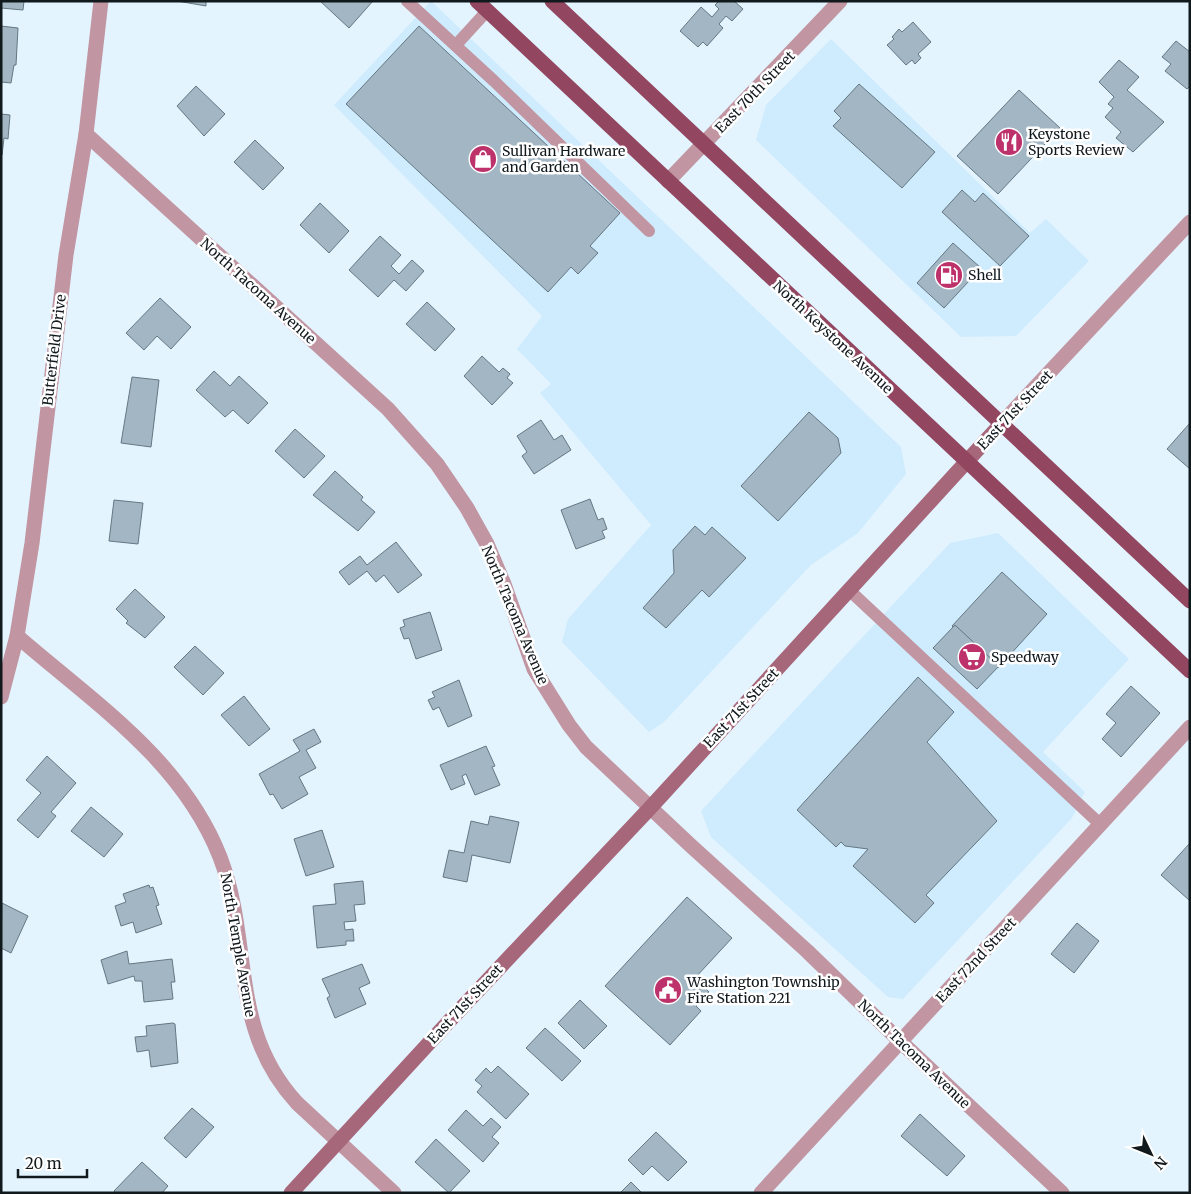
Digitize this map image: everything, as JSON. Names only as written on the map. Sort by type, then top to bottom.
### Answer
[{"type":"main road","points":[[552,1],[1190,601]]},
{"type":"main road","name":"North Keystone Avenue","points":[[482,6],[1190,671]]},
{"type":"main road","name":"East 71st Street","points":[[291,1193],[453,1017],[650,808],[1001,424]]},
{"type":"street","name":"Butterfield Drive","points":[[1,697],[17,636],[32,543],[66,255],[86,134],[101,1]]},
{"type":"street","name":"East 70th Street","points":[[668,181],[840,1]]},
{"type":"street","name":"North Tacoma Avenue","points":[[86,134],[388,409],[423,447],[467,508],[487,544],[504,584],[534,669],[551,697],[586,746],[650,808],[807,950],[901,1042],[1062,1193]]},
{"type":"street","name":"East 71st Street","points":[[1001,424],[1190,222]]},
{"type":"street","name":"North Temple Avenue","points":[[17,636],[149,750],[172,775],[200,814],[220,859],[229,887],[252,1022],[261,1049],[285,1089],[394,1193]]},
{"type":"street","name":"East 72nd Street","points":[[761,1193],[1190,727]]},
{"type":"lane","points":[[407,1],[456,45],[649,231]]},
{"type":"lane","points":[[456,45],[482,6]]},
{"type":"lane","points":[[849,590],[1100,824]]},
{"type":"shaded area","points":[[431,1],[901,447],[906,474],[858,533],[811,565],[664,722],[649,732],[562,642],[568,619],[651,525],[540,393],[551,384],[517,349],[542,316],[334,105]]},
{"type":"shaded area","points":[[831,39],[1030,233],[1046,219],[1089,261],[1016,336],[961,337],[756,140],[766,105]]},
{"type":"shaded area","points":[[998,533],[1129,659],[1043,752],[1085,792],[1072,818],[903,999],[888,997],[711,837],[701,811],[950,543]]},
{"type":"building","points":[[1,1],[24,1],[23,10],[1,8]]},
{"type":"building","points":[[177,1],[206,1],[206,6]]},
{"type":"building","points":[[320,1],[373,1],[349,28]]},
{"type":"building","points":[[719,1],[734,1],[743,9],[732,21],[726,16],[719,24],[723,28],[707,46],[703,42],[698,47],[680,31],[701,7],[712,17],[719,9],[715,5]]},
{"type":"building","points":[[913,22],[931,42],[918,54],[921,58],[915,64],[912,60],[906,65],[887,45],[894,39],[892,37],[899,29],[902,32]]},
{"type":"building","points":[[1,26],[18,28],[16,65],[14,65],[11,83],[1,82]]},
{"type":"building","name":"Sullivan Hardware and Garden","points":[[419,26],[620,213],[590,246],[598,253],[578,274],[571,267],[548,292],[346,104]]},
{"type":"building","points":[[1176,41],[1190,52],[1190,86],[1187,89],[1165,71],[1171,64],[1162,57]]},
{"type":"building","points":[[1119,60],[1139,77],[1127,90],[1164,122],[1133,152],[1116,138],[1121,132],[1105,117],[1113,108],[1108,104],[1114,97],[1099,82]]},
{"type":"building","points":[[859,84],[935,152],[902,188],[833,126],[841,118],[834,111]]},
{"type":"building","points":[[196,86],[225,114],[204,136],[177,106]]},
{"type":"building","name":"Keystone Sports Review","points":[[1019,90],[1060,128],[998,194],[957,156]]},
{"type":"building","points":[[1,114],[10,115],[8,139],[4,138],[2,155]]},
{"type":"building","points":[[255,140],[284,168],[263,190],[234,162]]},
{"type":"building","points":[[962,190],[975,202],[983,193],[1029,236],[1000,266],[942,212]]},
{"type":"building","points":[[320,203],[349,231],[329,253],[300,225]]},
{"type":"building","points":[[380,236],[401,255],[391,266],[399,274],[412,260],[424,271],[406,291],[394,280],[378,297],[349,270]]},
{"type":"building","points":[[953,243],[981,268],[944,308],[917,283]]},
{"type":"building","points":[[160,298],[191,327],[171,349],[157,336],[144,350],[126,333]]},
{"type":"building","points":[[427,302],[455,329],[435,351],[406,324]]},
{"type":"building","points":[[482,356],[499,372],[503,368],[510,374],[507,378],[513,383],[492,405],[464,376]]},
{"type":"building","points":[[214,371],[230,386],[239,376],[268,403],[248,424],[233,410],[225,417],[196,390]]},
{"type":"building","points":[[132,377],[159,380],[151,447],[121,443]]},
{"type":"building","points":[[809,412],[838,438],[841,453],[778,521],[741,486]]},
{"type":"building","points":[[541,420],[554,440],[562,435],[571,450],[534,474],[522,456],[527,452],[517,436]]},
{"type":"building","points":[[1190,423],[1190,469],[1167,449]]},
{"type":"building","points":[[295,429],[325,456],[304,478],[275,451]]},
{"type":"building","points":[[335,471],[363,497],[361,500],[375,512],[358,531],[313,495]]},
{"type":"building","points":[[590,499],[598,520],[603,518],[607,529],[602,531],[605,538],[576,549],[561,510]]},
{"type":"building","points":[[114,500],[143,503],[138,544],[109,541]]},
{"type":"building","points":[[695,526],[705,535],[712,527],[746,558],[709,597],[702,590],[666,628],[643,608],[674,573],[673,550]]},
{"type":"building","points":[[396,542],[422,575],[398,593],[384,575],[376,582],[367,571],[349,585],[339,572],[360,556],[367,565]]},
{"type":"building","points":[[1002,572],[1047,614],[998,668],[952,626]]},
{"type":"building","points":[[135,589],[165,617],[145,638],[126,623],[128,621],[116,609]]},
{"type":"building","points":[[430,612],[442,650],[416,659],[409,638],[404,639],[400,628],[405,626],[403,620]]},
{"type":"building","points":[[955,625],[999,666],[977,689],[933,648]]},
{"type":"building","points":[[195,646],[224,673],[203,695],[174,667]]},
{"type":"building","points":[[918,677],[954,712],[927,742],[997,821],[926,895],[934,903],[915,923],[853,866],[868,849],[845,846],[841,842],[836,847],[797,810]]},
{"type":"building","points":[[459,680],[472,716],[448,727],[439,707],[433,710],[428,700],[435,697],[432,692]]},
{"type":"building","points":[[1131,686],[1160,713],[1121,757],[1102,739],[1116,723],[1106,714]]},
{"type":"building","points":[[244,696],[270,729],[249,746],[221,715]]},
{"type":"building","points":[[314,729],[321,742],[306,750],[316,768],[299,777],[308,794],[282,809],[273,794],[270,795],[259,774],[300,751],[293,740]]},
{"type":"building","points":[[486,746],[495,766],[492,767],[500,785],[475,795],[466,774],[462,776],[465,784],[451,790],[440,765]]},
{"type":"building","points":[[47,756],[76,783],[51,812],[56,816],[38,838],[17,820],[41,793],[26,780]]},
{"type":"building","points":[[91,807],[123,834],[104,857],[71,831]]},
{"type":"building","points":[[490,816],[519,822],[510,863],[472,855],[467,882],[443,877],[449,850],[464,853],[471,821],[488,825]]},
{"type":"building","points":[[322,830],[334,867],[306,876],[294,839]]},
{"type":"building","points":[[1190,843],[1190,900],[1189,900],[1161,875]]},
{"type":"building","points":[[363,881],[365,904],[354,905],[356,921],[344,922],[345,930],[353,929],[354,941],[346,941],[346,945],[317,948],[313,906],[336,904],[334,884]]},
{"type":"building","points":[[149,885],[150,888],[153,887],[159,905],[156,906],[162,924],[136,933],[133,922],[121,926],[115,906],[126,902],[123,894]]},
{"type":"building","points":[[687,897],[732,938],[695,978],[709,992],[696,1006],[701,1011],[670,1045],[605,986]]},
{"type":"building","points":[[2,903],[28,916],[11,953],[1,948]]},
{"type":"building","points":[[1077,923],[1099,941],[1074,973],[1051,954]]},
{"type":"building","points":[[127,951],[129,964],[172,959],[175,982],[171,982],[173,999],[144,1002],[142,981],[135,981],[134,976],[108,984],[101,960]]},
{"type":"building","points":[[362,964],[370,983],[359,988],[366,1004],[335,1018],[327,998],[330,996],[322,979]]},
{"type":"building","points":[[580,1000],[607,1026],[584,1049],[558,1023]]},
{"type":"building","points":[[175,1024],[178,1063],[151,1067],[149,1050],[137,1052],[135,1037],[147,1036],[146,1026]]},
{"type":"building","points":[[545,1028],[581,1061],[562,1081],[526,1048]]},
{"type":"building","points":[[498,1066],[529,1094],[506,1119],[477,1092],[482,1086],[475,1080],[486,1068],[491,1073]]},
{"type":"building","points":[[192,1108],[214,1127],[186,1158],[164,1138]]},
{"type":"building","points":[[466,1110],[483,1126],[491,1118],[501,1127],[492,1137],[499,1143],[483,1162],[448,1130]]},
{"type":"building","points":[[920,1114],[965,1156],[947,1176],[901,1136]]},
{"type":"building","points":[[656,1132],[687,1162],[668,1181],[652,1166],[643,1175],[628,1160]]},
{"type":"building","points":[[436,1139],[470,1171],[449,1193],[415,1162]]},
{"type":"building","points":[[142,1162],[168,1186],[162,1193],[116,1193],[114,1191]]},
{"type":"building","points":[[631,1182],[642,1193],[620,1193]]},
{"type":"place","name":"Keystone Sports Review","points":[[1009,142]]},
{"type":"place","name":"Sullivan Hardware and Garden","points":[[483,159]]},
{"type":"place","name":"Shell","points":[[949,275]]},
{"type":"place","name":"Speedway","points":[[972,657]]},
{"type":"place","name":"Washington Township Fire Station 221","points":[[668,990]]}]
